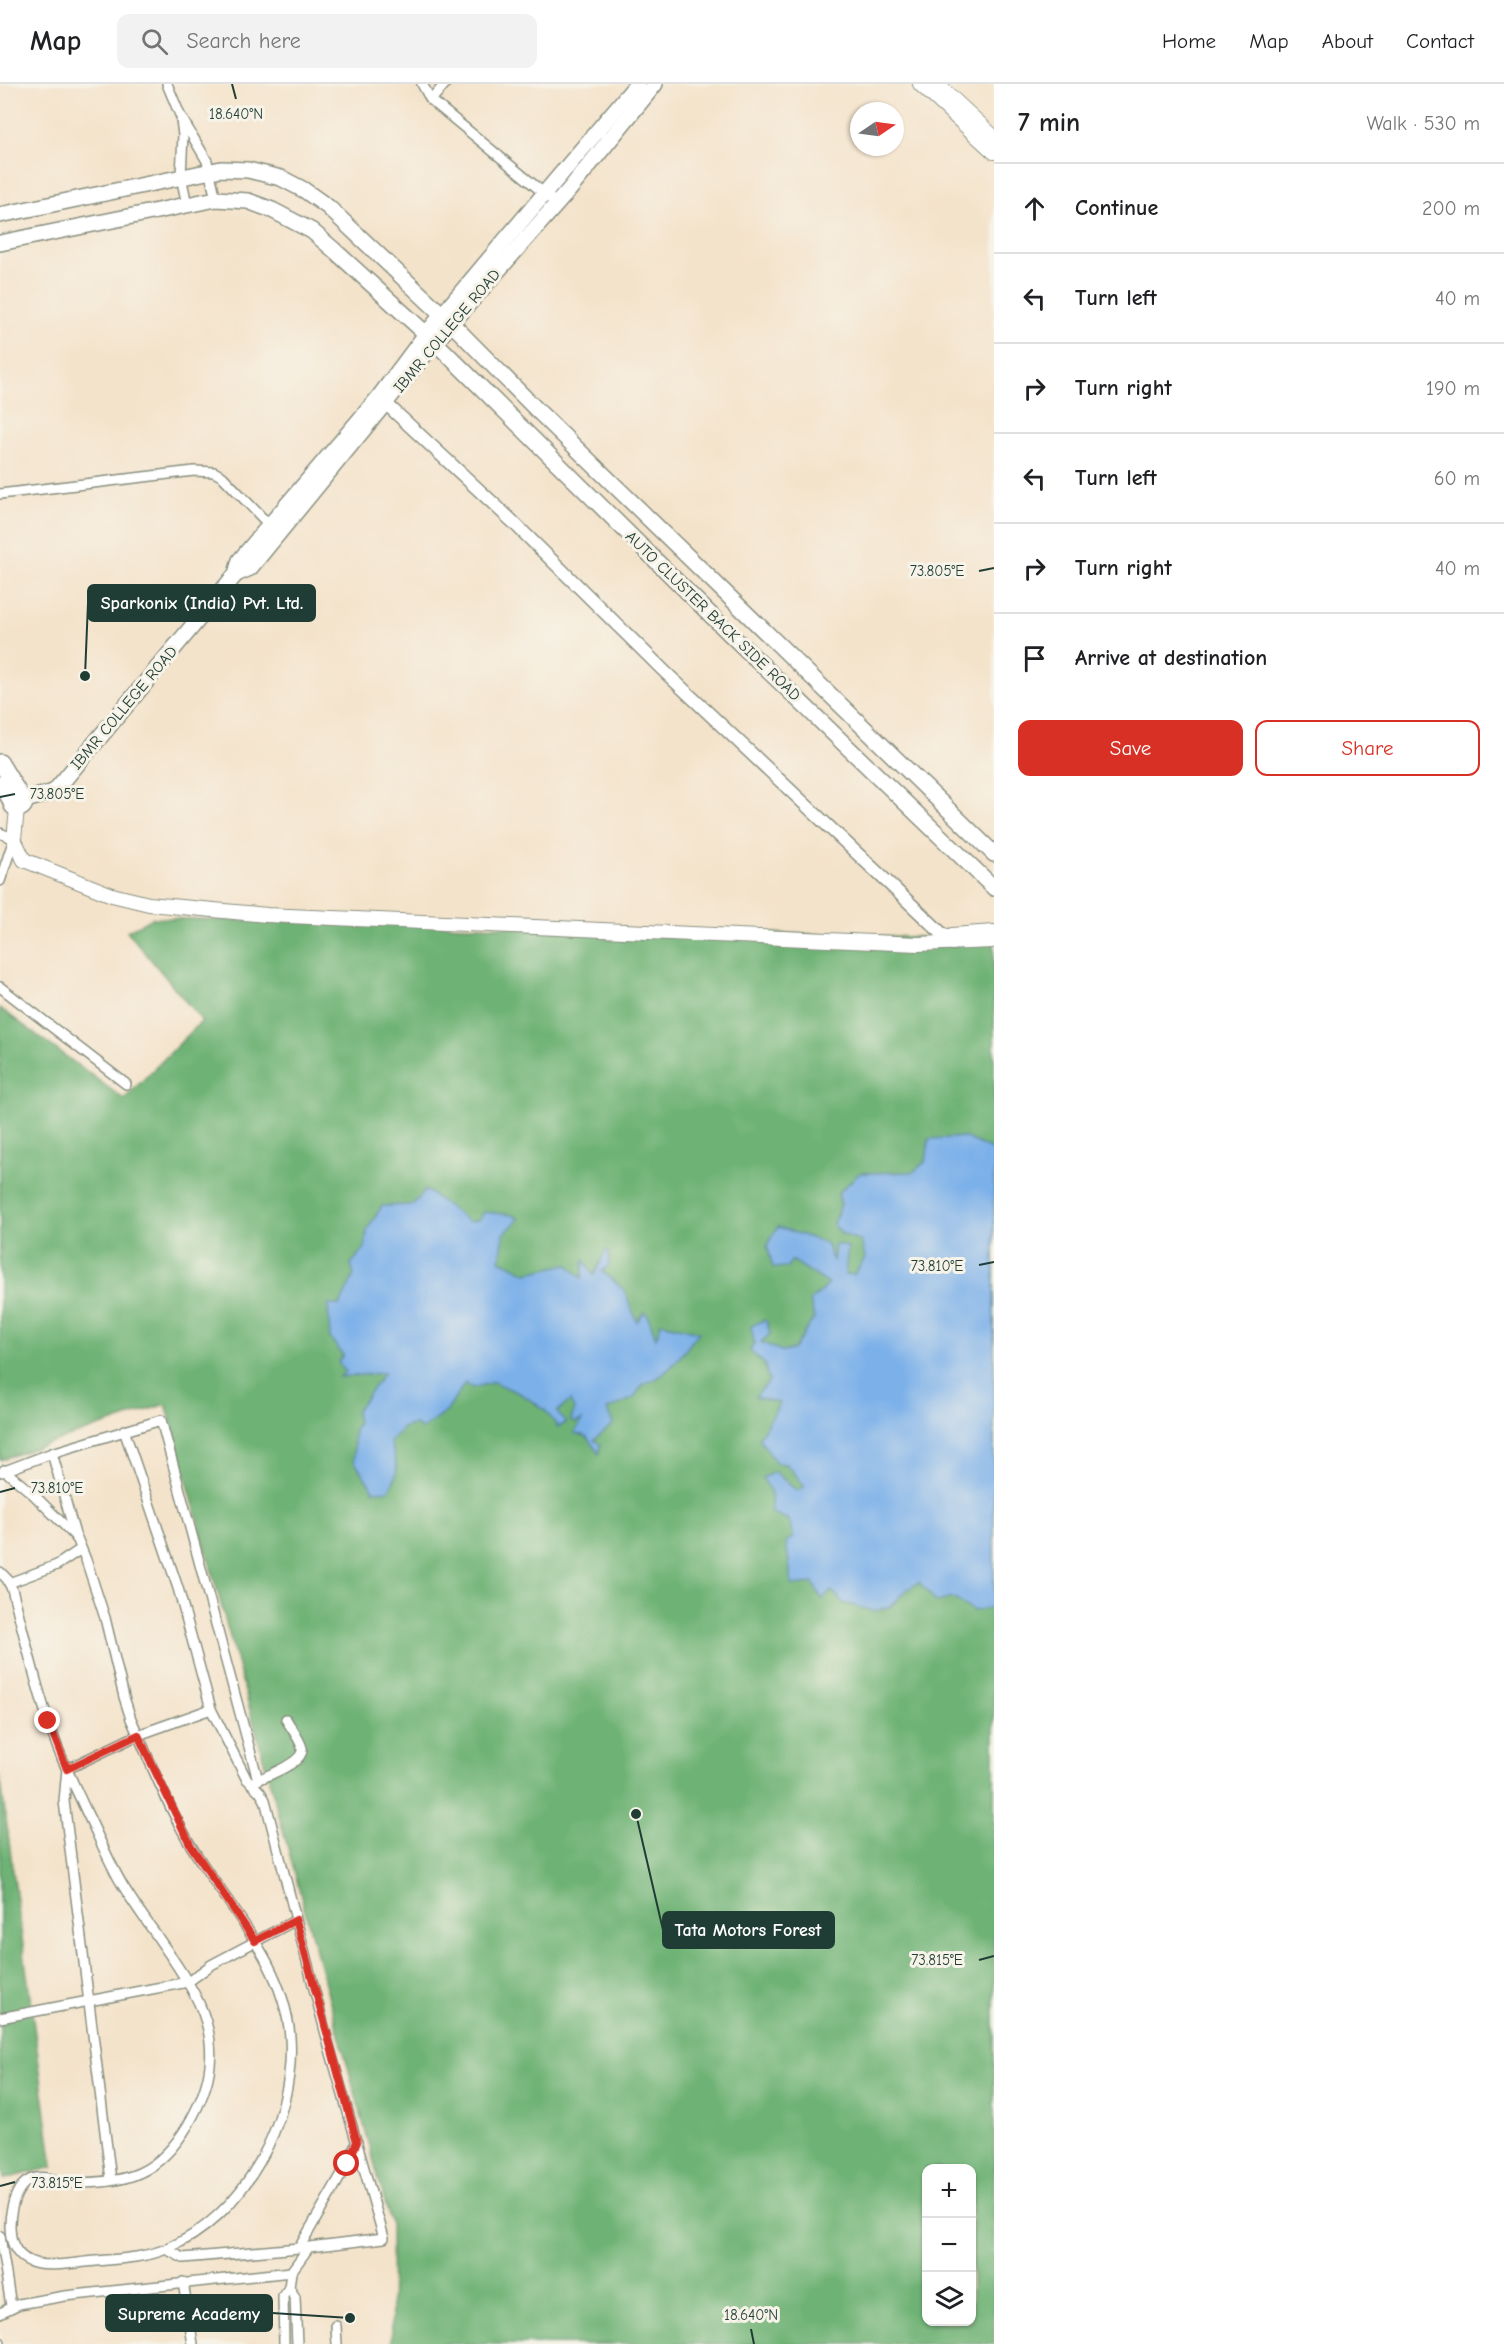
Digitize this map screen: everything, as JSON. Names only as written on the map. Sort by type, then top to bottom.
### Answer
[{"type":"main road","name":"IBMR COLLEGE ROAD","points":[[551,199],[637,84]]},
{"type":"main road","name":"IBMR COLLEGE ROAD","points":[[18,801],[54,792],[236,574],[240,560],[274,530],[383,400],[447,318],[655,84]]},
{"type":"main road","points":[[920,84],[993,146]]},
{"type":"main road","points":[[937,84],[993,146]]},
{"type":"main road","name":"AUTO CLUSTER BACK SIDE ROAD","points":[[0,215],[210,171],[248,170],[280,178],[304,190],[343,221],[447,318],[538,411],[994,854]]},
{"type":"main road","name":"AUTO CLUSTER BACK SIDE ROAD","points":[[0,243],[216,199],[248,201],[272,210],[312,231],[430,338],[730,634],[994,888]]},
{"type":"main road","points":[[0,762],[18,801],[14,839],[24,860],[112,894],[149,904],[558,924],[994,941]]},
{"type":"main road","points":[[0,784],[18,801]]},
{"type":"main road","points":[[949,940],[994,932]]},
{"type":"street","points":[[167,84],[180,115],[201,149],[210,171],[216,199]]},
{"type":"street","points":[[422,84],[431,100],[551,199]]},
{"type":"street","points":[[431,100],[445,84]]},
{"type":"street","points":[[180,115],[183,135],[181,176],[187,205]]},
{"type":"street","points":[[383,400],[575,582],[664,672],[949,940]]},
{"type":"street","points":[[0,494],[194,471],[214,472],[223,477],[274,530]]},
{"type":"street","points":[[0,833],[14,839],[0,880]]},
{"type":"street","points":[[0,987],[126,1084]]},
{"type":"street","points":[[2,1472],[52,1453],[161,1420],[255,1781],[265,1800],[384,2238],[309,2247],[291,2272],[289,2288],[283,2296],[284,2344],[289,2344]]},
{"type":"street","points":[[124,1430],[178,1588],[211,1709],[246,1778],[255,1781],[296,1762],[301,1756],[302,1747],[286,1719]]},
{"type":"street","points":[[0,1572],[9,1582],[48,1721],[67,1769],[123,1887],[188,1982],[202,2008],[209,2032],[211,2061],[206,2090],[184,2132],[161,2161],[136,2175],[111,2180],[68,2184],[43,2178],[31,2180],[23,2185],[16,2195],[10,2222],[11,2238],[14,2248],[21,2256],[45,2266],[149,2255],[166,2249],[212,2223],[232,2202],[263,2153],[281,2114],[290,2067],[287,2019],[275,1977],[255,1941],[191,1846],[138,1735],[124,1697],[105,1618],[77,1538],[52,1453]]},
{"type":"street","points":[[2,1472],[33,1494],[77,1538]]},
{"type":"street","points":[[9,1582],[57,1565],[81,1549]]},
{"type":"street","points":[[67,1769],[138,1735],[211,1709]]},
{"type":"street","points":[[67,1769],[64,1801],[111,2180]]},
{"type":"street","points":[[0,2018],[188,1982],[211,1965],[296,1920]]},
{"type":"street","points":[[166,2249],[183,2258],[299,2248],[357,2142]]},
{"type":"street","points":[[0,2236],[11,2306]]},
{"type":"street","points":[[0,2313],[11,2306],[65,2296],[291,2272]]},
{"type":"street","points":[[183,2282],[193,2344]]},
{"type":"street","points":[[289,2288],[296,2297],[297,2344]]},
{"type":"street","points":[[336,2326],[337,2344]]},
{"type":"green space","points":[[153,918],[994,939],[994,2344],[392,2344],[391,2224],[166,1404],[0,1460],[0,1008],[124,1099],[202,1021],[127,931]]},
{"type":"green space","points":[[0,1775],[53,2167],[4,2179],[0,2155]]},
{"type":"water","points":[[964,1137],[994,1151],[994,1607],[973,1611],[953,1598],[936,1602],[919,1582],[904,1592],[890,1607],[873,1611],[844,1603],[832,1591],[822,1599],[813,1583],[792,1585],[786,1542],[793,1537],[789,1520],[770,1512],[771,1494],[762,1478],[775,1472],[797,1491],[805,1486],[786,1464],[776,1463],[759,1438],[780,1403],[755,1397],[769,1381],[765,1365],[750,1350],[754,1343],[751,1326],[764,1320],[767,1322],[770,1334],[761,1342],[783,1352],[794,1349],[814,1318],[810,1301],[829,1284],[792,1260],[787,1267],[773,1268],[767,1245],[778,1227],[826,1243],[833,1261],[835,1244],[848,1247],[845,1274],[854,1275],[865,1258],[861,1241],[842,1234],[833,1224],[841,1204],[838,1193],[860,1173],[913,1172],[926,1161],[929,1139]]},
{"type":"water","points":[[426,1190],[469,1222],[480,1219],[484,1212],[512,1215],[519,1219],[504,1234],[500,1260],[527,1273],[567,1264],[582,1278],[584,1260],[594,1275],[606,1250],[609,1252],[609,1266],[602,1271],[624,1290],[637,1322],[644,1312],[647,1314],[656,1338],[661,1323],[699,1332],[681,1356],[660,1376],[643,1384],[634,1398],[607,1410],[613,1424],[594,1440],[600,1444],[599,1454],[586,1436],[574,1433],[582,1420],[575,1423],[571,1421],[574,1409],[570,1401],[557,1412],[566,1423],[558,1427],[545,1410],[521,1394],[494,1382],[472,1388],[465,1383],[447,1411],[422,1429],[415,1425],[404,1427],[390,1442],[397,1467],[389,1490],[374,1491],[354,1461],[354,1430],[358,1423],[356,1411],[384,1373],[339,1377],[346,1372],[338,1362],[343,1355],[330,1338],[328,1305],[340,1305],[354,1275],[351,1264],[365,1248],[367,1230],[382,1206],[412,1205]]},
{"type":"place","name":"Sparkonix (India) Pvt. Ltd.","points":[[85,676]]},
{"type":"place","name":"Tata Motors Forest","points":[[636,1814]]},
{"type":"place","name":"Supreme Academy","points":[[350,2318]]},
{"type":"route","points":[[48,1721],[67,1769],[138,1735],[191,1846],[255,1941],[296,1920],[357,2142],[347,2164]]}]
